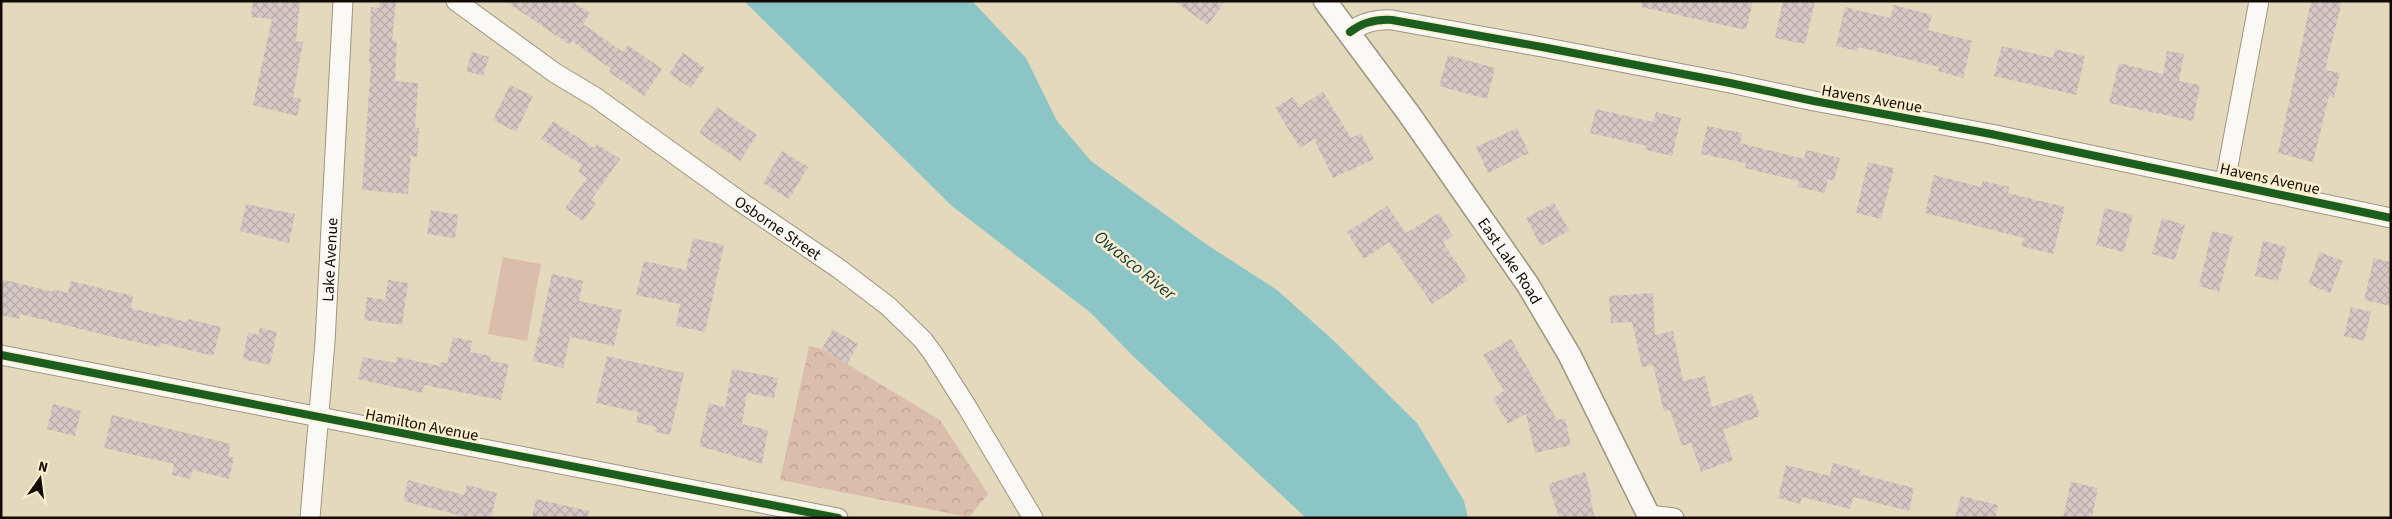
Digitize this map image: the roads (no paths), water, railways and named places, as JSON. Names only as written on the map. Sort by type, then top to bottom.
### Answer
[{"type":"main road","name":"East Lake Road","points":[[1326,1],[1528,285],[1570,356],[1650,516]]},
{"type":"street","name":"Lake Avenue","points":[[310,518],[328,282],[343,1]]},
{"type":"street","name":"Osborne Street","points":[[456,1],[555,73],[595,96],[741,202],[838,268],[888,306],[923,340],[934,355],[968,407],[1032,518]]},
{"type":"street","points":[[2225,182],[2259,1]]},
{"type":"street","name":"Havens Avenue","points":[[1346,27],[1357,26],[1372,20],[1392,20],[1972,130],[2391,218]]},
{"type":"street","name":"Hamilton Avenue","points":[[1,355],[838,518]]},
{"type":"street","points":[[1650,516],[1674,518]]},
{"type":"water","name":"Owasco River","points":[[744,1],[972,1],[1026,58],[1057,121],[1091,161],[1206,244],[1277,290],[1333,340],[1417,423],[1464,501],[1468,518],[1306,518],[1133,356],[1091,313],[952,206]]}]
